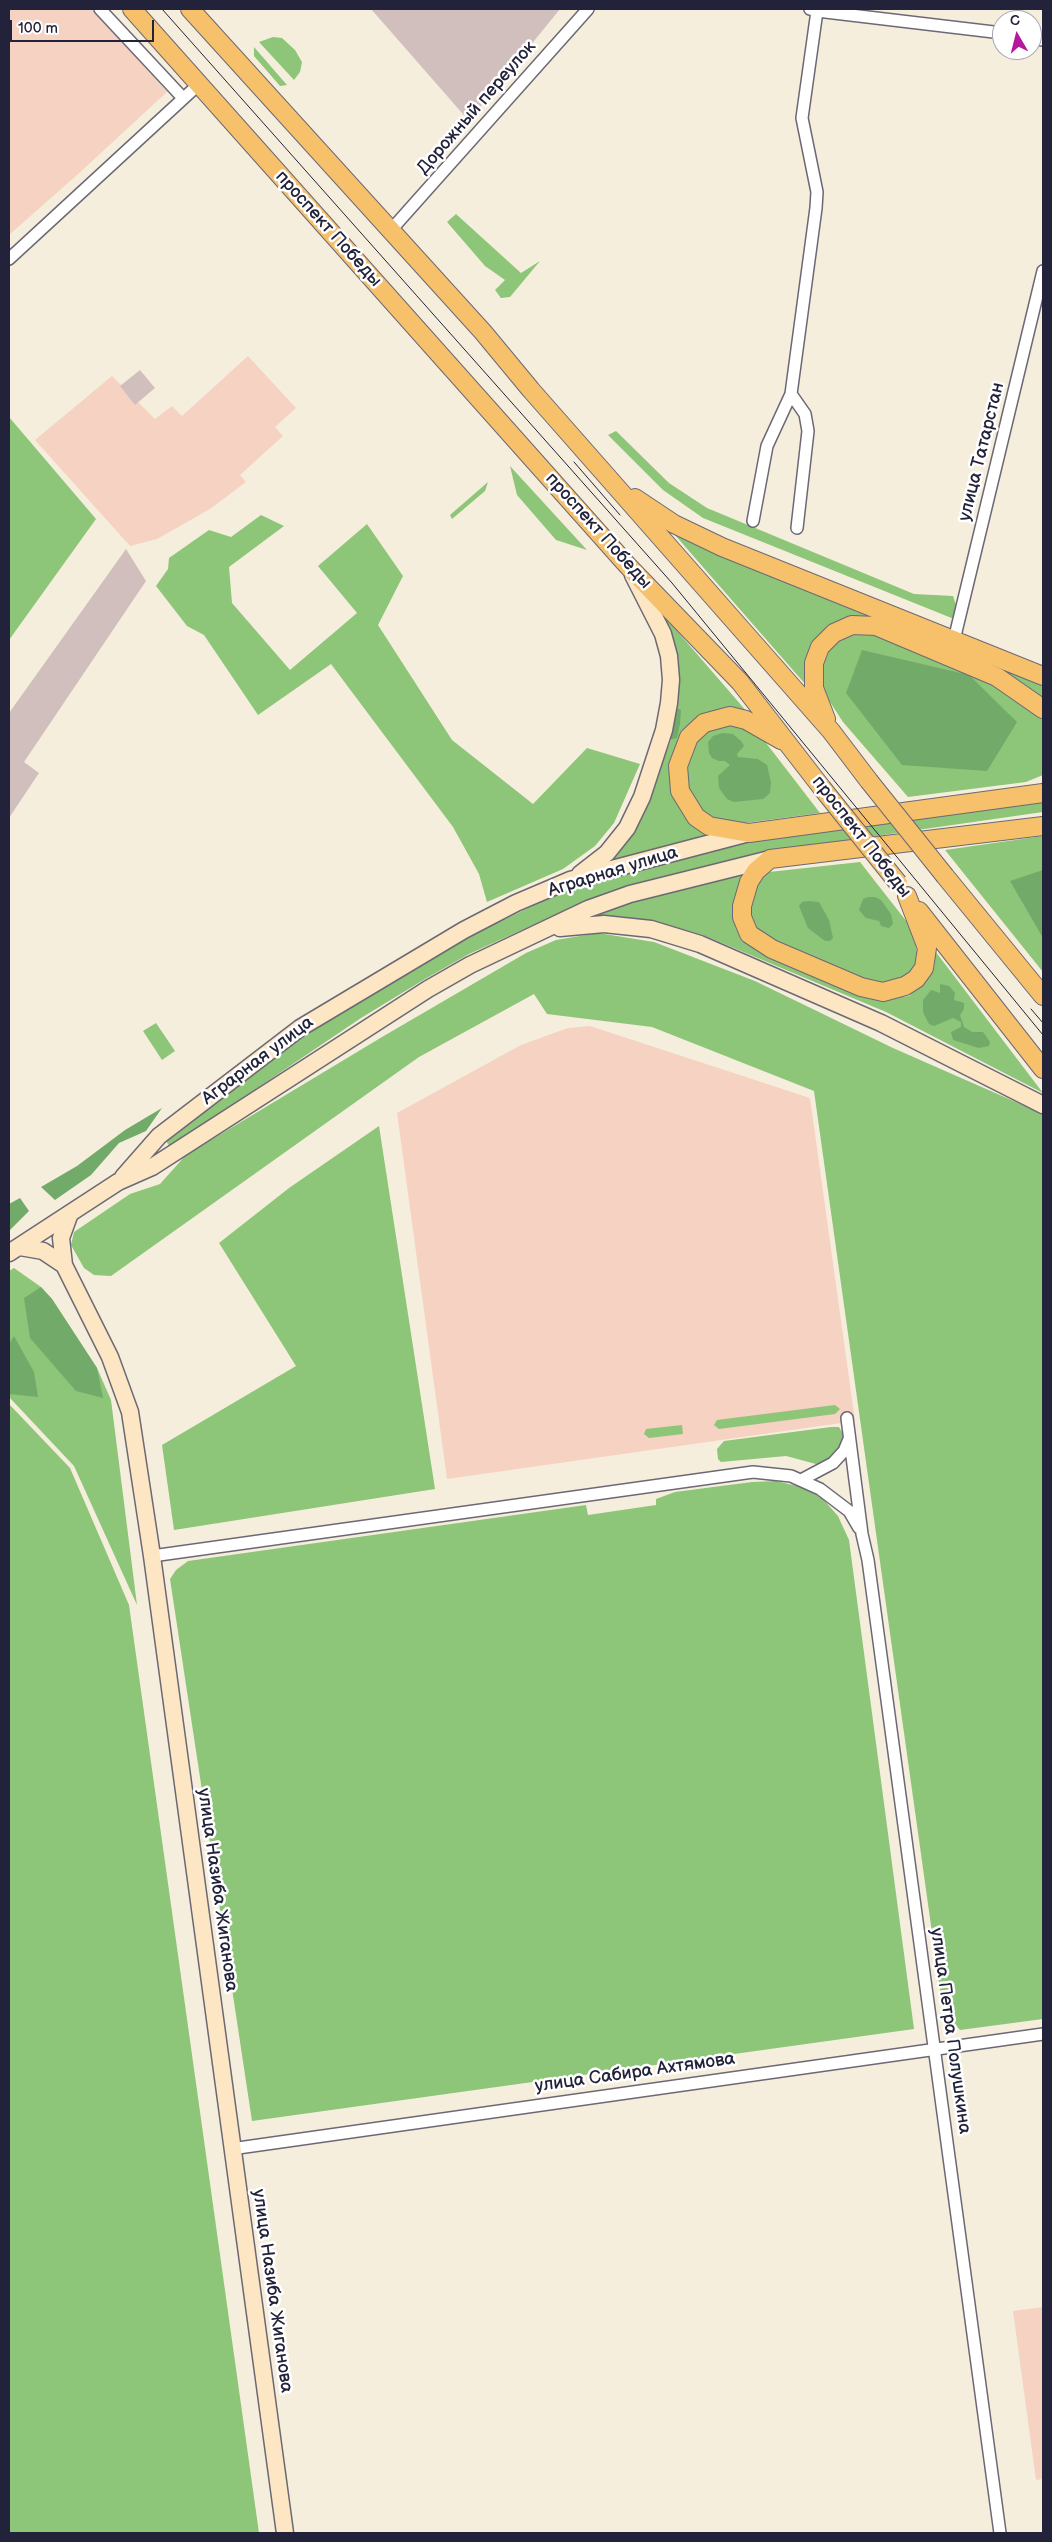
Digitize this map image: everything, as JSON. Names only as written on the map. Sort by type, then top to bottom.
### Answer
[{"type":"main road","name":"проспект Победы","points":[[132,9],[628,566],[740,682],[1043,1069]]},
{"type":"main road","points":[[190,9],[392,230],[831,731],[945,876],[1036,979],[1043,996]]},
{"type":"main road","points":[[614,484],[674,524],[722,547],[1043,676]]},
{"type":"main road","points":[[831,731],[814,688],[814,663],[820,647],[834,633],[852,625],[876,626],[997,677],[1043,708]]},
{"type":"main road","points":[[749,833],[708,826],[696,817],[680,791],[678,774],[680,755],[689,737],[704,723],[730,716],[763,728],[791,745]]},
{"type":"main road","name":"Аграрная улица","points":[[749,833],[1040,791]]},
{"type":"main road","name":"Аграрная улица","points":[[770,859],[1043,826]]},
{"type":"main road","points":[[770,859],[756,871],[745,892],[742,917],[745,928],[756,940],[772,949],[861,988],[883,992],[894,990],[916,979],[924,968],[927,948],[903,889]]},
{"type":"street","points":[[100,9],[183,98]]},
{"type":"street","name":"Дорожный переулок","points":[[392,230],[588,9]]},
{"type":"street","points":[[753,521],[767,446],[791,394],[816,208],[817,192],[802,118],[813,10],[992,32]]},
{"type":"street","points":[[9,259],[198,85]]},
{"type":"street","name":"улица Татарстан","points":[[954,640],[1043,271]]},
{"type":"street","points":[[791,394],[805,414],[808,431],[797,528]]},
{"type":"street","points":[[570,880],[607,852],[627,828],[642,797],[664,730],[669,703],[671,680],[669,656],[663,634],[628,566]]},
{"type":"street","name":"Аграрная улица","points":[[118,1182],[159,1136],[300,1028],[332,1007],[464,930],[516,903],[570,880],[749,833]]},
{"type":"street","name":"Аграрная улица","points":[[14,1250],[118,1182],[152,1167],[173,1154],[428,989],[470,965],[588,909],[630,894],[770,859]]},
{"type":"street","points":[[541,931],[604,924],[651,929],[700,944],[881,1023],[1043,1105]]},
{"type":"street","points":[[159,1136],[161,1152],[166,1157],[173,1154]]},
{"type":"street","name":"улица Назиба Жиганова","points":[[68,1216],[61,1238],[64,1265],[84,1302],[122,1387],[130,1412],[152,1556],[285,2533]]},
{"type":"street","name":"улица Назиба Жиганова","points":[[14,1250],[43,1251],[64,1265]]},
{"type":"street","points":[[847,1418],[862,1534]]},
{"type":"street","points":[[801,1480],[833,1463],[844,1451],[849,1438]]},
{"type":"street","points":[[152,1556],[753,1472],[791,1476],[820,1489],[849,1511],[862,1534]]},
{"type":"street","name":"улица Петра Полушкина","points":[[862,1534],[868,1560],[1000,2533]]},
{"type":"street","name":"улица Сабира Ахтямова","points":[[232,2149],[1043,2034]]},
{"type":"shaded area","points":[[9,9],[92,9],[167,92],[9,235]]},
{"type":"shaded area","points":[[371,9],[560,9],[469,121]]},
{"type":"shaded area","points":[[248,356],[296,408],[275,427],[283,436],[240,475],[246,482],[210,509],[157,539],[130,546],[35,440],[112,376],[155,419],[172,406],[182,416]]},
{"type":"shaded area","points":[[140,370],[155,388],[135,405],[120,386]]},
{"type":"shaded area","points":[[126,549],[146,581],[24,762],[39,773],[9,818],[9,713]]},
{"type":"shaded area","points":[[590,1026],[810,1098],[855,1421],[447,1479],[397,1113],[521,1045],[568,1028]]},
{"type":"shaded area","points":[[1043,2307],[1043,2479],[1036,2480],[1013,2311]]},
{"type":"green space","points":[[273,37],[282,38],[295,50],[302,62],[300,72],[294,80],[259,42]]},
{"type":"green space","points":[[254,47],[287,85],[280,86],[254,56]]},
{"type":"green space","points":[[456,214],[521,273],[540,261],[510,297],[501,298],[495,290],[505,280],[485,266],[447,222]]},
{"type":"green space","points":[[9,417],[96,519],[9,640]]},
{"type":"green space","points":[[616,431],[669,483],[707,508],[914,594],[953,596],[957,608],[954,619],[703,518],[663,490],[608,435]]},
{"type":"green space","points":[[510,466],[587,550],[556,540],[517,495]]},
{"type":"green space","points":[[488,482],[485,491],[452,519],[450,515]]},
{"type":"green space","points":[[261,515],[284,526],[229,567],[232,603],[290,670],[357,613],[318,566],[367,524],[403,576],[378,625],[452,740],[533,804],[587,748],[640,764],[614,823],[595,846],[563,869],[487,902],[479,874],[453,827],[331,664],[258,715],[204,635],[187,626],[156,586],[168,569],[169,558],[209,530],[231,537]]},
{"type":"green space","points":[[675,535],[1043,681],[1043,702],[872,620],[808,658],[805,672],[806,685]]},
{"type":"green space","points":[[665,617],[754,720],[684,734],[683,809],[726,834],[603,867],[648,800],[674,732],[679,680],[676,649]]},
{"type":"green space","points":[[851,630],[873,631],[997,680],[1043,715],[1043,775],[1026,782],[908,797],[843,722],[819,685],[823,654]]},
{"type":"green space","points":[[862,650],[969,675],[1017,722],[987,771],[902,765],[846,693]]},
{"type":"green space","points":[[673,707],[681,710],[680,724],[677,738],[668,740]]},
{"type":"green space","points":[[727,723],[743,728],[763,739],[820,813],[738,824],[712,817],[691,802],[683,779],[685,757],[707,726]]},
{"type":"green space","points":[[722,733],[733,734],[742,742],[744,746],[737,754],[738,757],[758,759],[767,765],[771,782],[770,793],[763,799],[734,802],[727,799],[719,788],[718,776],[730,765],[725,761],[712,758],[709,753],[708,742],[713,736]]},
{"type":"green space","points":[[1043,799],[1043,812],[834,842],[746,857],[632,886],[568,909],[469,954],[425,979],[361,1018],[170,1147],[164,1138],[339,1011],[448,947],[553,896],[622,872],[741,842]]},
{"type":"green space","points":[[1043,836],[1043,972],[945,850]]},
{"type":"green space","points":[[860,862],[914,931],[919,966],[902,981],[883,985],[863,982],[777,942],[750,924],[750,896],[760,876],[769,872]]},
{"type":"green space","points":[[747,869],[735,920],[884,999],[909,996],[921,983],[932,947],[1043,1093],[886,1012],[703,935],[653,921],[589,915],[657,892]]},
{"type":"green space","points":[[1043,870],[1043,938],[1010,881]]},
{"type":"green space","points":[[875,897],[881,900],[891,914],[893,924],[889,928],[881,926],[879,921],[866,918],[859,910],[863,899]]},
{"type":"green space","points":[[802,902],[819,902],[829,920],[833,938],[830,941],[825,941],[808,928],[799,906]]},
{"type":"green space","points":[[598,933],[654,942],[755,981],[893,1048],[1043,1114],[1043,2019],[960,2030],[943,2011],[814,1091],[652,1027],[547,1014],[534,994],[419,1057],[111,1276],[94,1275],[84,1268],[71,1245],[74,1232],[130,1194],[160,1184],[186,1155],[382,1037],[526,953],[556,940]]},
{"type":"green space","points":[[940,984],[949,986],[955,993],[954,1000],[964,1003],[964,1009],[960,1015],[964,1027],[972,1032],[983,1032],[990,1042],[989,1046],[979,1048],[953,1040],[951,1032],[961,1027],[961,1022],[953,1018],[934,1026],[929,1024],[923,1012],[923,1000],[931,990],[940,993]]},
{"type":"green space","points":[[156,1023],[175,1051],[162,1060],[143,1031]]},
{"type":"green space","points":[[162,1108],[146,1131],[119,1143],[91,1175],[55,1200],[41,1187],[77,1166],[125,1130]]},
{"type":"green space","points":[[379,1126],[435,1489],[174,1530],[162,1445],[296,1366],[219,1243],[289,1188]]},
{"type":"green space","points":[[20,1198],[29,1211],[9,1231],[9,1204]]},
{"type":"green space","points":[[14,1268],[41,1287],[52,1299],[97,1368],[111,1400],[137,1605],[74,1466],[9,1397],[9,1271]]},
{"type":"green space","points":[[41,1287],[52,1299],[97,1368],[103,1398],[76,1391],[30,1338],[24,1298]]},
{"type":"green space","points":[[14,1336],[34,1372],[38,1397],[9,1394],[9,1344]]},
{"type":"green space","points":[[9,1404],[70,1468],[129,1605],[259,2533],[9,2533]]},
{"type":"green space","points":[[835,1405],[840,1409],[835,1414],[719,1429],[714,1425],[717,1420]]},
{"type":"green space","points":[[682,1425],[683,1434],[649,1438],[644,1434],[646,1429]]},
{"type":"green space","points":[[839,1427],[843,1434],[843,1443],[840,1449],[827,1462],[816,1464],[786,1456],[721,1462],[718,1459],[717,1449],[724,1441]]},
{"type":"green space","points":[[776,1481],[801,1487],[822,1498],[838,1516],[849,1540],[914,2029],[252,2121],[170,1579],[176,1570],[188,1561],[586,1505],[588,1515],[656,1505],[656,1499],[675,1492],[752,1482]]},
{"type":"tram line","points":[[162,9],[672,583],[1043,1035]]},
{"type":"tram line","points":[[574,462],[620,515]]},
{"type":"tram line","points":[[1031,1009],[1043,1023]]}]
